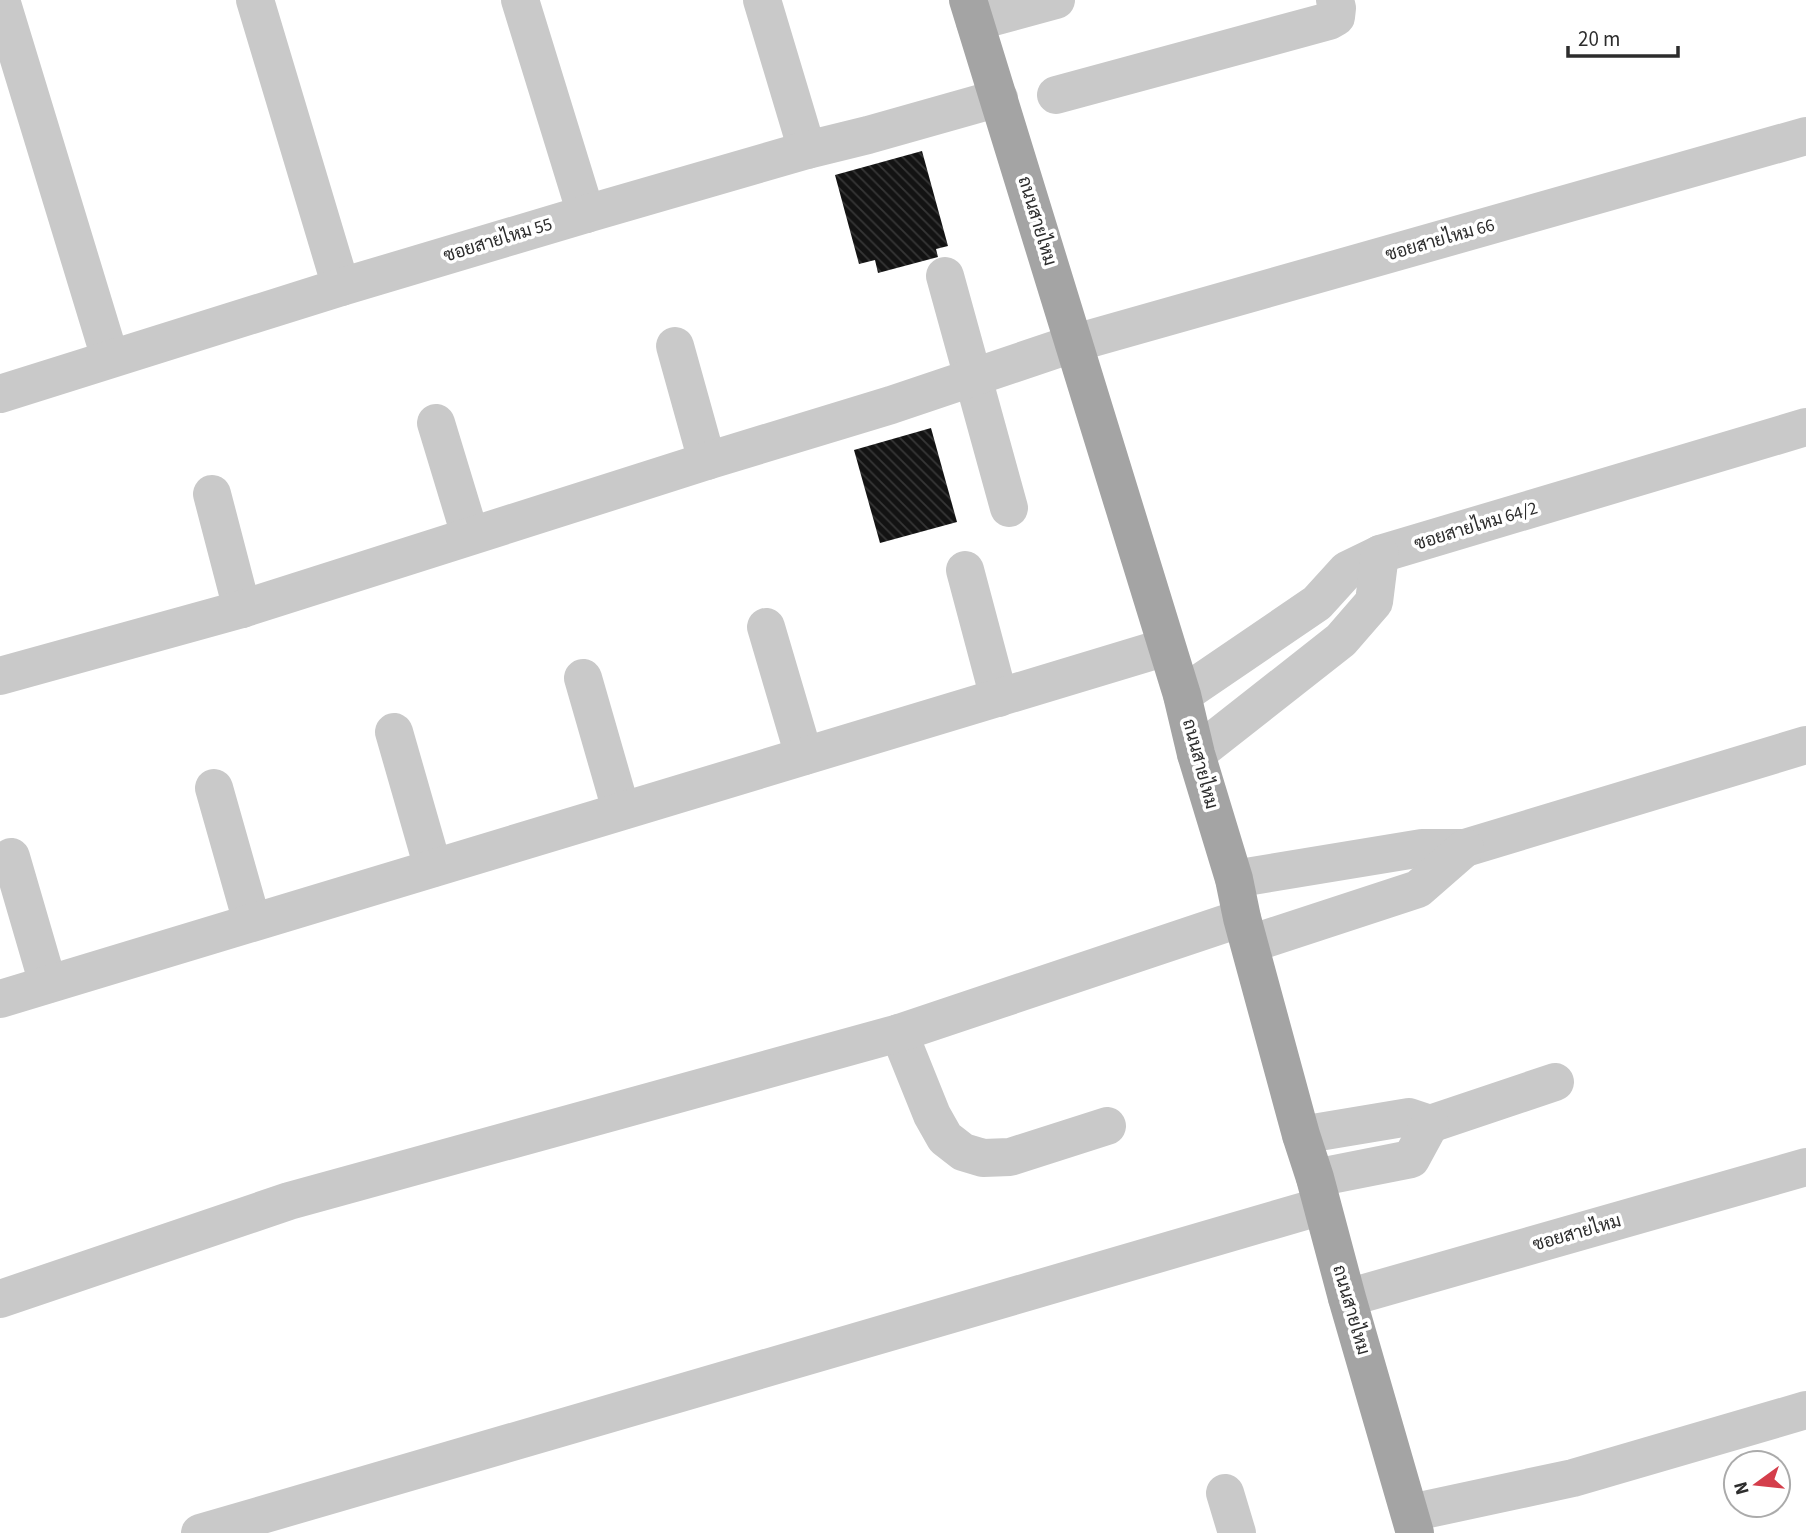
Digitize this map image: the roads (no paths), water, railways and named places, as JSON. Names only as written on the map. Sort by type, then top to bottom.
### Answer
[{"type":"main road","name":"ถนนสายไหม","points":[[971,11],[1182,695],[1196,754],[1234,879],[1301,1135],[1413,1523]]},
{"type":"street","points":[[1,0],[110,358]]},
{"type":"street","points":[[255,0],[341,287]]},
{"type":"street","points":[[520,0],[586,214]]},
{"type":"street","points":[[762,0],[807,150]]},
{"type":"street","points":[[971,11],[1056,0]]},
{"type":"street","points":[[1056,95],[1329,21],[1336,17],[1335,0]]},
{"type":"street","name":"ซอยสายไหม 55","points":[[0,394],[341,287],[586,214],[999,98]]},
{"type":"street","name":"ซอยสายไหม 66","points":[[2,668],[242,609],[470,535],[891,405],[1075,343],[1806,136]]},
{"type":"street","points":[[945,276],[1009,508]]},
{"type":"street","points":[[675,346],[707,461]]},
{"type":"street","points":[[436,423],[470,535]]},
{"type":"street","name":"ซอยสายไหม 64/2","points":[[1182,695],[1317,603],[1347,570],[1380,554],[1806,427]]},
{"type":"street","points":[[212,494],[242,609]]},
{"type":"street","points":[[1196,754],[1341,640],[1374,603],[1380,554]]},
{"type":"street","points":[[965,570],[999,698]]},
{"type":"street","points":[[766,627],[804,756]]},
{"type":"street","points":[[0,999],[1166,647]]},
{"type":"street","points":[[583,678],[621,810]]},
{"type":"street","points":[[394,732],[433,868]]},
{"type":"street","points":[[1234,879],[1422,848],[1465,848],[1806,745]]},
{"type":"street","points":[[214,788],[252,922]]},
{"type":"street","points":[[0,1299],[289,1201],[900,1033],[1246,931],[1418,890],[1465,848]]},
{"type":"street","points":[[11,857],[48,984]]},
{"type":"street","points":[[900,1033],[932,1115],[944,1138],[963,1152],[983,1158],[1010,1157],[1107,1126]]},
{"type":"street","points":[[200,1533],[1319,1192],[1410,1159],[1430,1125],[1555,1082]]},
{"type":"street","points":[[1301,1135],[1409,1116],[1430,1125]]},
{"type":"street","name":"ซอยสายไหม","points":[[1347,1298],[1806,1167]]},
{"type":"street","points":[[1413,1523],[1806,1410]]},
{"type":"street","points":[[1225,1493],[1237,1533]]}]
